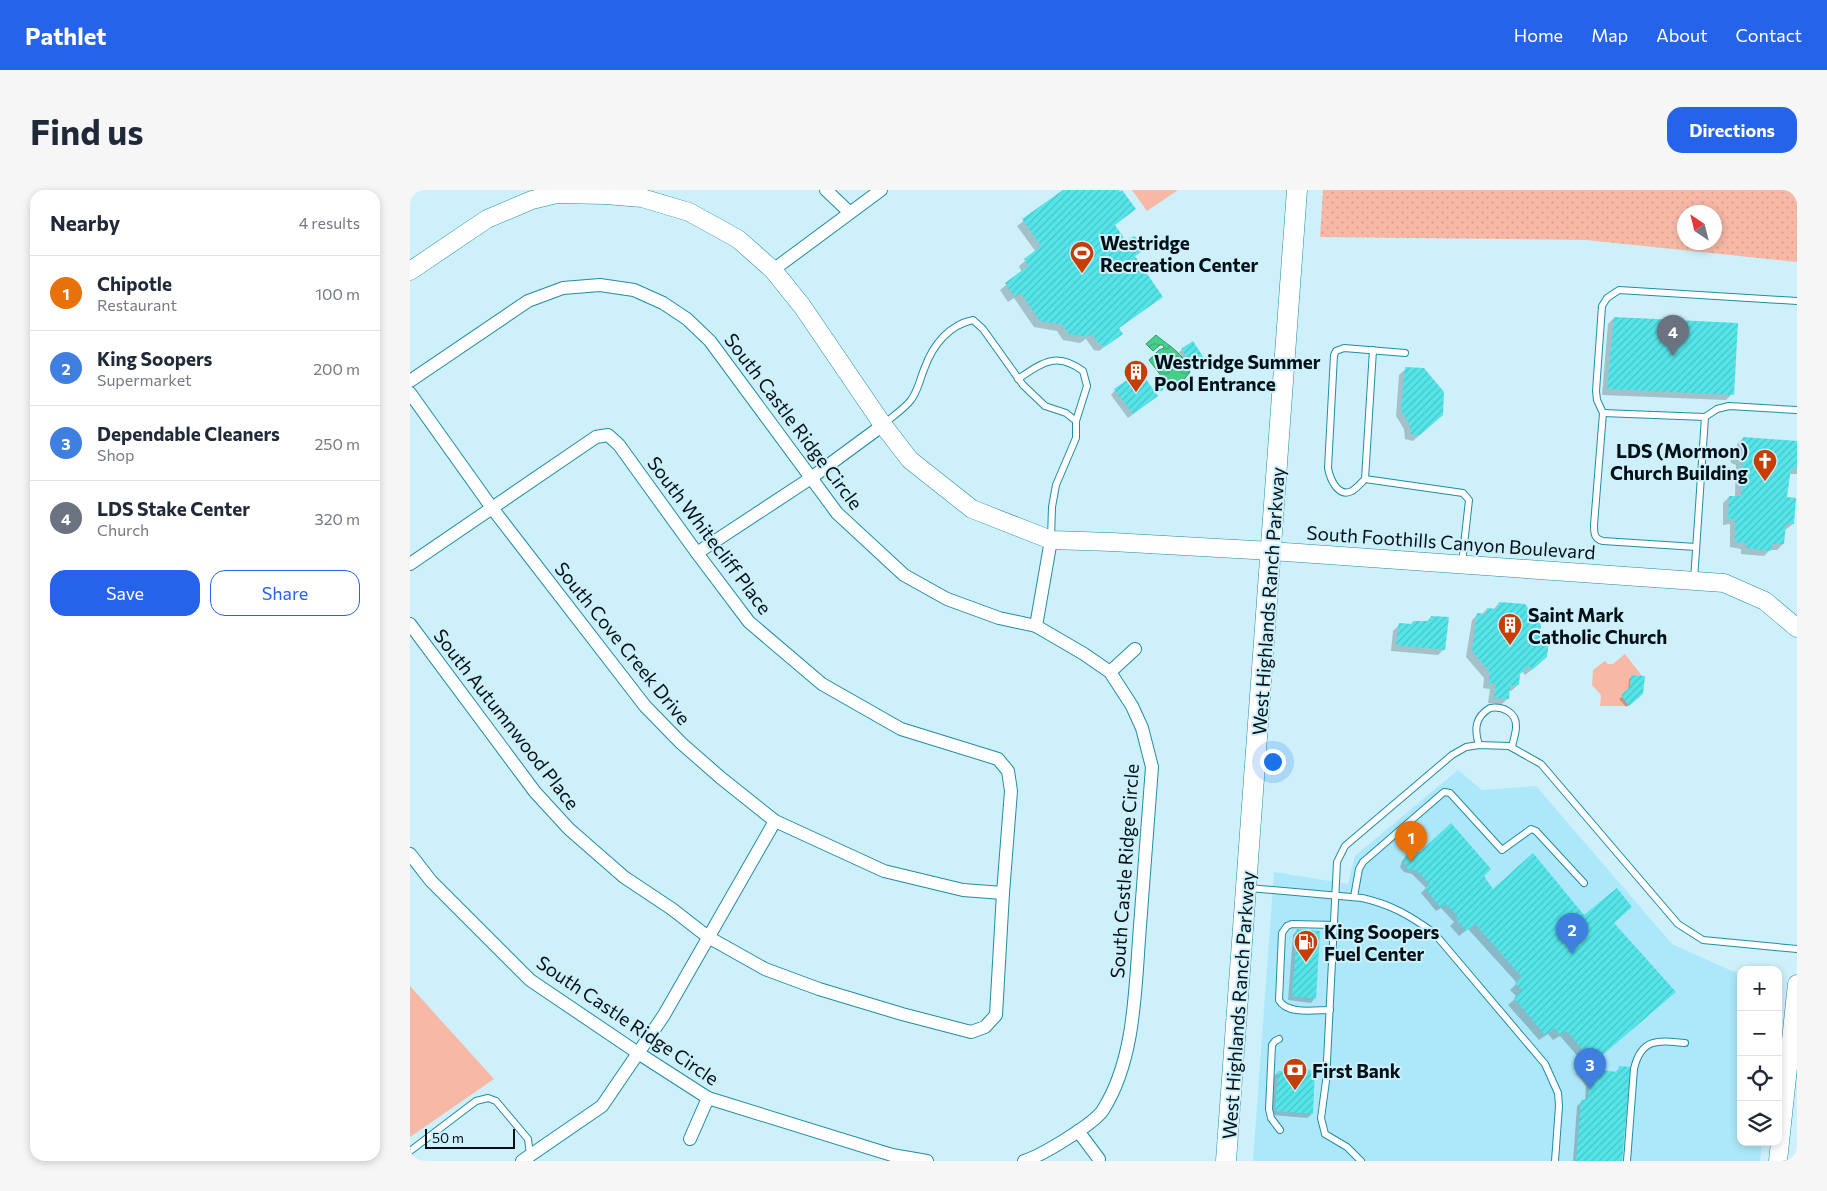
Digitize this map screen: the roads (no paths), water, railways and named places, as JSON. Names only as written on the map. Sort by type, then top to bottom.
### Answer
[{"type":"main road","name":"West Highlands Ranch Parkway","points":[[1226,1161],[1297,190]]},
{"type":"street","points":[[826,190],[849,212]]},
{"type":"street","points":[[772,270],[881,190]]},
{"type":"street","name":"South Foothills Canyon Boulevard","points":[[410,271],[487,219],[532,200],[557,194],[606,194],[642,198],[689,212],[738,239],[772,270],[802,306],[883,425],[910,460],[972,509],[1051,540],[1271,551],[1724,583],[1764,601],[1797,628]]},
{"type":"street","name":"South Castle Ridge Circle","points":[[410,380],[528,301],[563,288],[600,285],[634,290],[663,303],[688,319],[710,341],[837,513],[904,575],[947,599],[999,618],[1036,626],[1084,654],[1110,672],[1132,706],[1142,728],[1152,767],[1133,1020],[1120,1077],[1102,1112],[1078,1131],[1037,1157],[1024,1161]]},
{"type":"street","name":"South Cove Creek Drive","points":[[410,393],[492,508],[645,706],[681,743],[720,778],[775,820],[884,871],[963,890],[1003,893]]},
{"type":"street","points":[[697,553],[811,478],[883,425]]},
{"type":"street","name":"South Whitecliff Place","points":[[492,508],[596,437],[608,435],[619,445],[697,553],[750,622],[822,684],[901,729],[998,759],[1008,771],[1011,791],[1003,893]]},
{"type":"street","points":[[410,564],[492,508]]},
{"type":"street","points":[[1036,626],[1051,540]]},
{"type":"street","name":"South Autumnwood Place","points":[[410,624],[535,792],[569,829],[624,877],[672,909],[708,937],[765,969],[819,989],[971,1032],[985,1027],[996,1016],[1003,893]]},
{"type":"street","points":[[1110,672],[1135,649]]},
{"type":"street","points":[[529,1159],[602,1106],[664,1015],[775,820]]},
{"type":"street","name":"South Castle Ridge Circle","points":[[410,854],[431,881],[530,980],[708,1098],[892,1155],[927,1161]]},
{"type":"street","points":[[1778,1161],[1793,1060],[1797,984]]},
{"type":"street","points":[[690,1139],[708,1098]]},
{"type":"street","points":[[1078,1131],[1099,1159]]},
{"type":"lane","points":[[1696,547],[1603,541],[1595,537],[1594,525],[1603,413],[1597,400],[1596,391],[1602,306],[1607,298],[1619,290],[1797,301]]},
{"type":"lane","points":[[883,425],[911,400],[920,384],[924,367],[940,340],[960,322],[973,320],[983,329],[1023,386],[1045,406],[1066,413],[1076,421]]},
{"type":"lane","points":[[1373,350],[1365,479],[1352,491],[1346,492],[1338,489],[1330,477],[1328,468],[1334,355],[1340,348],[1373,350],[1405,352]]},
{"type":"lane","points":[[1018,379],[1038,365],[1054,359],[1074,364],[1083,371],[1087,386],[1076,421],[1076,438],[1056,485],[1052,507],[1051,540]]},
{"type":"lane","points":[[1603,413],[1705,416],[1717,409],[1729,406],[1797,410]]},
{"type":"lane","points":[[1694,581],[1705,416]]},
{"type":"lane","points":[[1365,479],[1463,493],[1467,496],[1469,500],[1462,564]]},
{"type":"lane","points":[[1480,744],[1476,730],[1478,719],[1490,708],[1500,707],[1509,712],[1516,721],[1516,732],[1512,747]]},
{"type":"lane","points":[[1361,1161],[1347,1147],[1325,1134],[1321,1118],[1326,1081],[1337,862],[1346,846],[1452,754],[1466,747],[1480,744],[1512,747],[1541,764],[1678,924],[1691,934],[1703,940],[1797,949]]},
{"type":"lane","points":[[1354,897],[1358,870],[1363,862],[1444,792],[1450,793],[1502,850],[1531,829],[1536,831],[1584,884]]},
{"type":"lane","points":[[1246,887],[1354,897],[1376,901],[1392,906],[1434,933],[1545,1064],[1558,1093],[1560,1106],[1555,1161]]},
{"type":"lane","points":[[1330,1010],[1294,1009],[1285,1007],[1279,1000],[1282,934],[1287,926],[1292,924],[1334,925]]},
{"type":"lane","points":[[1279,1039],[1275,1040],[1272,1045],[1269,1109],[1271,1118],[1280,1130]]},
{"type":"lane","points":[[1627,1161],[1634,1069],[1637,1056],[1640,1050],[1662,1040],[1685,1043]]},
{"type":"lane","points":[[410,1151],[476,1101],[488,1098],[496,1100],[528,1140],[529,1159]]},
{"type":"water","points":[[1156,335],[1176,351],[1187,365],[1190,372],[1181,383],[1182,389],[1170,392],[1162,377],[1149,360],[1159,350],[1164,348],[1163,345],[1160,345],[1153,351],[1146,344]]},
{"type":"place","name":"Westridge Recreation Center","points":[[1082,274]]},
{"type":"place","name":"LDS Stake Center","points":[[1673,356]]},
{"type":"place","name":"Westridge Summer Pool Entrance","points":[[1136,393]]},
{"type":"place","name":"LDS (Mormon) Church Building","points":[[1765,482]]},
{"type":"place","name":"Saint Mark Catholic Church","points":[[1510,646]]},
{"type":"place","name":"Chipotle","points":[[1411,862]]},
{"type":"place","name":"King Soopers","points":[[1572,954]]},
{"type":"place","name":"King Soopers Fuel Center","points":[[1306,963]]},
{"type":"place","name":"Dependable Cleaners","points":[[1590,1089]]},
{"type":"place","name":"First Bank","points":[[1295,1091]]}]
